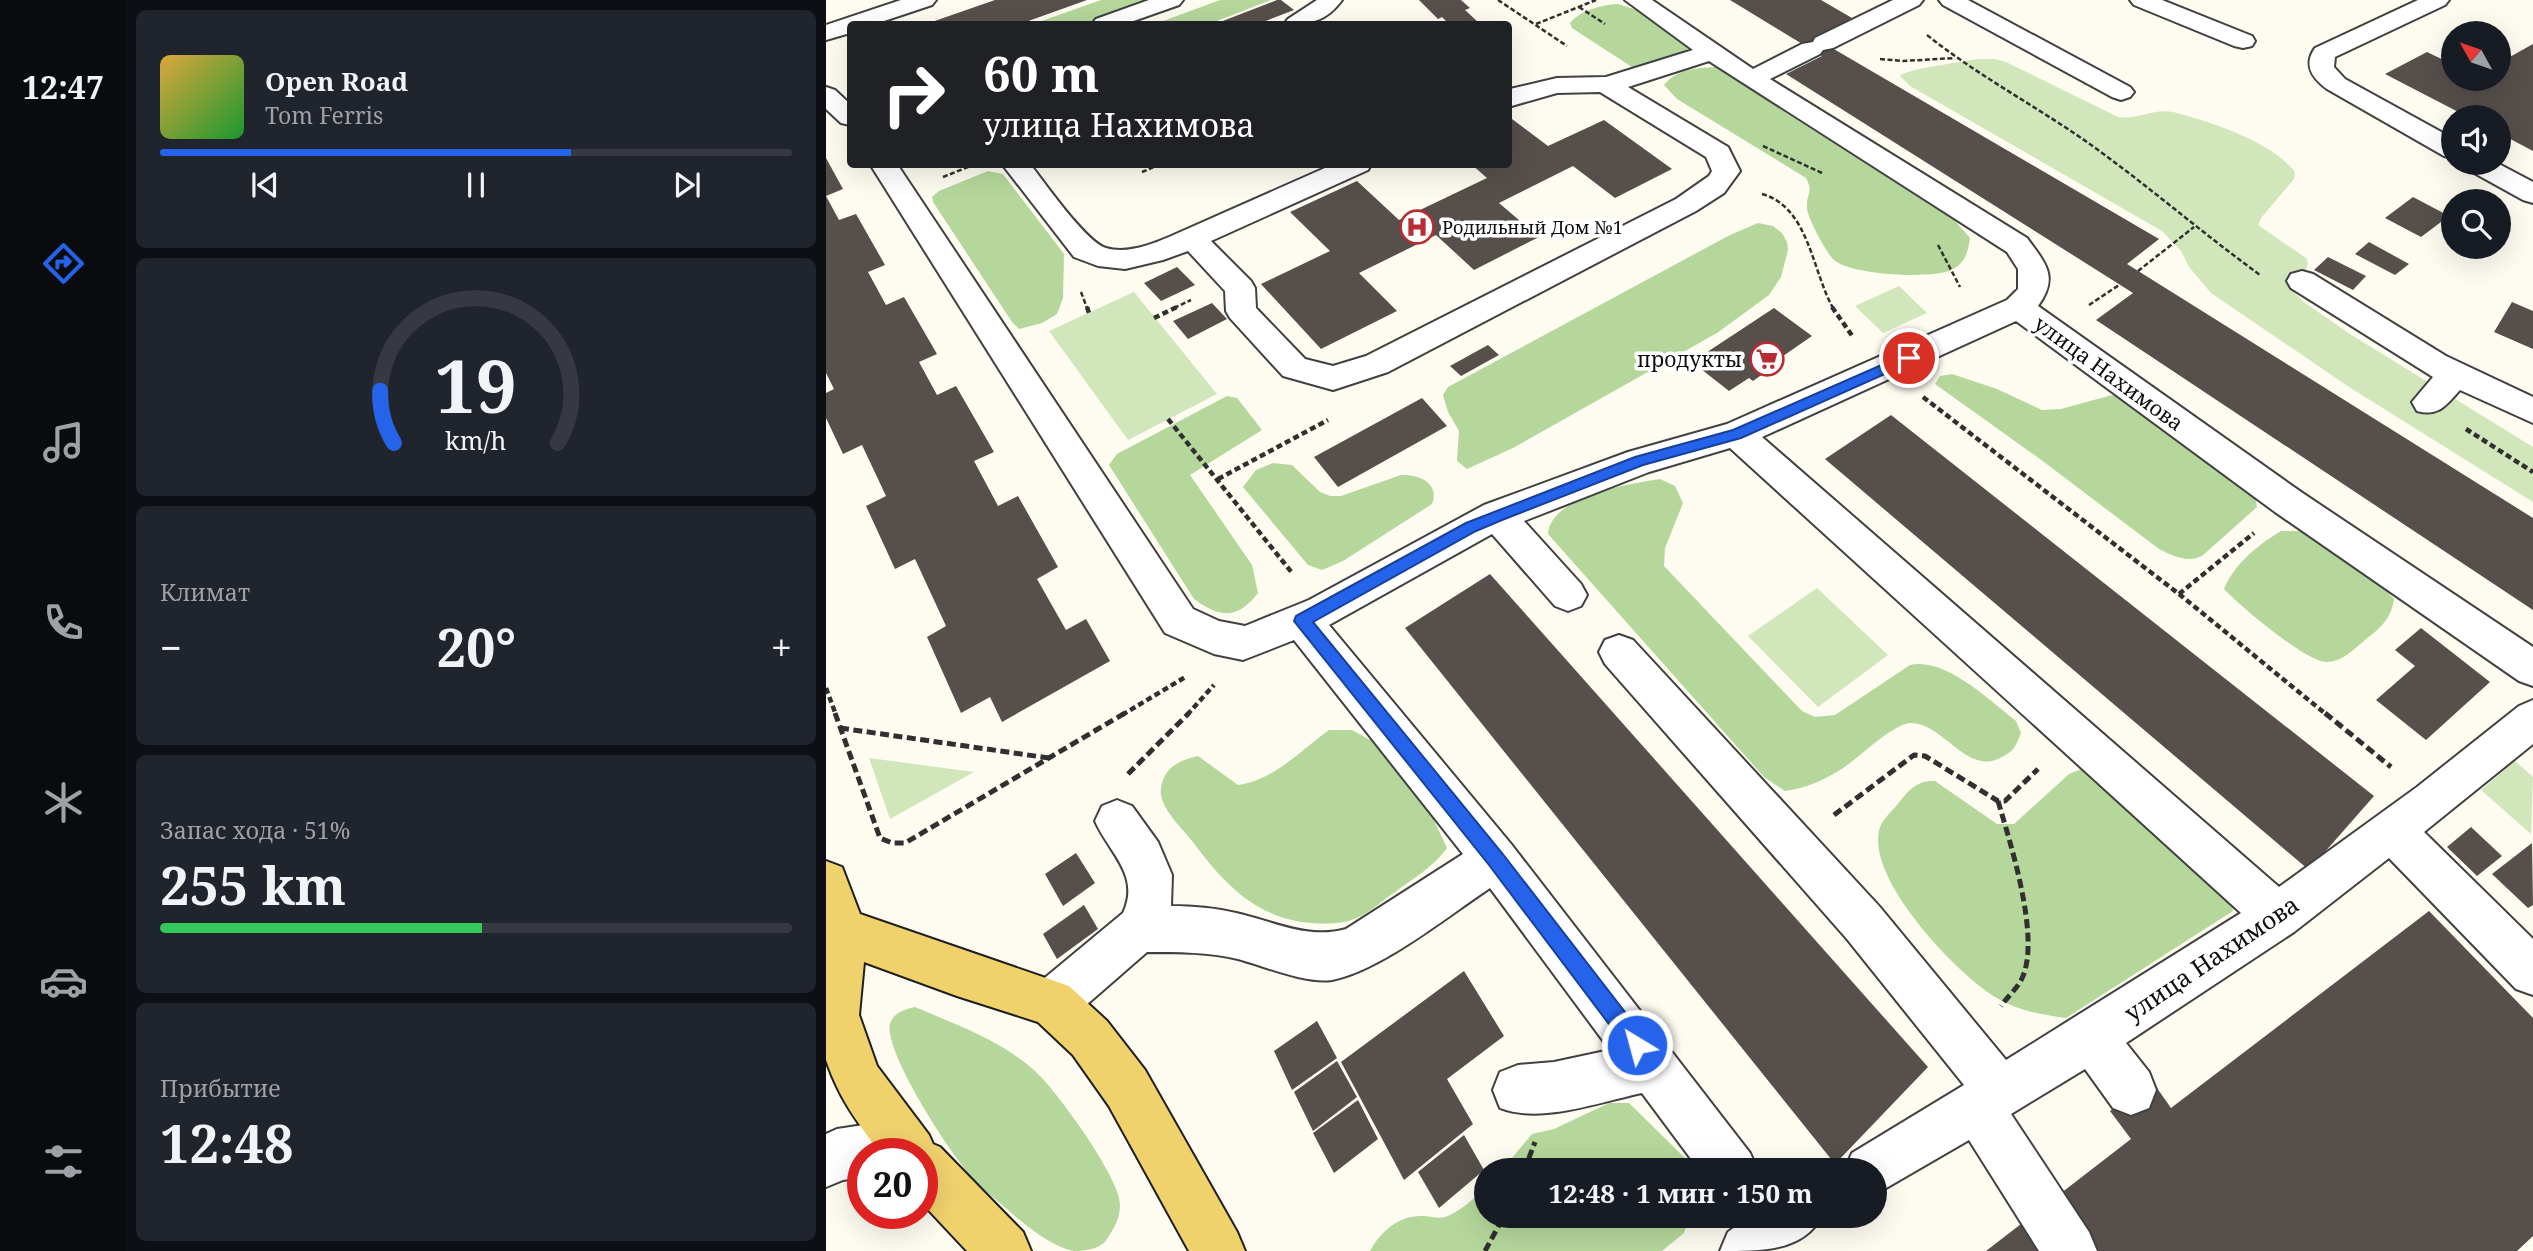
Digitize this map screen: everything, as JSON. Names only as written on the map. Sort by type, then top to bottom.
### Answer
[{"type":"main road","points":[[900,1138],[858,1081],[835,1015],[833,907],[957,973],[1052,1003],[1090,1038],[1127,1088],[1202,1243]]},
{"type":"main road","points":[[938,1181],[1004,1251]]},
{"type":"lane","points":[[836,29],[842,20],[842,10],[848,0]]},
{"type":"lane","points":[[860,21],[924,0]]},
{"type":"lane","points":[[1112,21],[1171,0]]},
{"type":"lane","points":[[1302,21],[1318,12],[1330,0]]},
{"type":"lane","points":[[1637,0],[1752,79],[2017,245],[2032,266],[2036,277],[2035,288],[2029,299],[2018,307]]},
{"type":"lane","points":[[1951,0],[2121,92]]},
{"type":"lane","points":[[2142,0],[2243,41]]},
{"type":"lane","points":[[2437,0],[2324,53],[2320,62],[2322,71],[2336,84],[2441,143]]},
{"type":"lane","points":[[1752,79],[1901,5]]},
{"type":"lane","points":[[1512,98],[1563,86],[1612,83],[1714,51]]},
{"type":"lane","points":[[1192,238],[1240,288],[1241,311],[1294,368],[1333,378],[1377,364],[1686,205],[1713,189],[1722,180],[1726,171],[1717,153],[1612,83]]},
{"type":"lane","points":[[826,94],[847,114]]},
{"type":"lane","points":[[886,168],[1056,436],[1179,621],[1199,632],[1247,642]]},
{"type":"lane","points":[[1018,168],[1084,250],[1092,255],[1126,260],[1192,238],[1350,168]]},
{"type":"lane","points":[[2499,175],[2533,194]]},
{"type":"lane","points":[[2302,281],[2455,374],[2533,411]]},
{"type":"lane","name":"улица Нахимова","points":[[1247,642],[1312,616],[1497,515],[1640,461],[1736,434],[2018,307],[2288,502],[2533,669]]},
{"type":"lane","points":[[2429,402],[2455,374]]},
{"type":"lane","points":[[1736,434],[2076,733],[2278,916]]},
{"type":"lane","points":[[1497,515],[1568,595]]},
{"type":"lane","points":[[1312,616],[1722,1158]]},
{"type":"lane","points":[[1619,652],[1794,845],[1969,1050],[1988,1099],[2070,1251]]},
{"type":"lane","name":"улица Нахимова","points":[[1887,1161],[2091,1037],[2278,916],[2391,829],[2432,802],[2533,719]]},
{"type":"lane","points":[[1052,1003],[1139,929],[1148,910],[1152,891],[1150,875],[1142,857],[1117,821]]},
{"type":"lane","points":[[2391,829],[2533,972]]},
{"type":"lane","points":[[1139,929],[1191,929],[1237,936],[1279,950],[1330,957],[1357,949],[1495,859]]},
{"type":"lane","points":[[2091,1037],[2131,1090]]},
{"type":"lane","points":[[1518,1090],[1554,1087],[1653,1066]]},
{"type":"lane","points":[[826,1161],[838,1155],[847,1155]]},
{"type":"path","points":[[1498,0],[1535,24],[1612,83]]},
{"type":"path","points":[[1535,24],[1597,0]]},
{"type":"path","points":[[1901,5],[1956,58],[2087,142],[2194,227],[2252,268]]},
{"type":"path","points":[[1759,144],[1828,176]]},
{"type":"path","points":[[959,171],[966,168]]},
{"type":"path","points":[[1142,172],[1152,168]]},
{"type":"path","points":[[1686,205],[1705,218],[1756,194],[1766,194],[1780,200],[1795,218],[1827,298],[1845,329],[1887,368]]},
{"type":"path","points":[[2138,271],[2194,227]]},
{"type":"path","points":[[1934,239],[1956,276],[1976,327]]},
{"type":"path","points":[[1941,410],[2179,594],[2432,802]]},
{"type":"path","points":[[1168,419],[1312,616]]},
{"type":"path","points":[[2457,424],[2533,472]]},
{"type":"path","points":[[2179,594],[2254,533]]},
{"type":"path","points":[[826,688],[880,838],[892,843],[905,843],[1247,642]]},
{"type":"path","points":[[1117,821],[1114,814],[1116,797],[1131,769],[1195,707],[1247,642]]},
{"type":"path","points":[[840,728],[1049,758]]},
{"type":"path","points":[[1794,845],[1914,755],[1925,756],[1998,801],[2005,801],[2076,733]]},
{"type":"path","points":[[1969,1050],[2025,973],[2026,925],[2017,866],[1998,801]]},
{"type":"path","points":[[1485,1251],[1497,1228]]},
{"type":"green space","points":[[1101,0],[1152,0],[1093,21],[1042,21]]},
{"type":"green space","points":[[1220,0],[1271,0],[1217,21],[1163,21]]},
{"type":"green space","points":[[1618,4],[1643,12],[1689,47],[1684,53],[1635,69],[1572,28],[1570,23],[1586,12]]},
{"type":"green space","points":[[1977,59],[2006,62],[2118,117],[2166,111],[2205,121],[2256,142],[2284,161],[2295,172],[2294,179],[2258,225],[2306,258],[2306,270],[2291,282],[2291,289],[2304,302],[2350,334],[2533,447],[2533,502],[2349,387],[2211,293],[2189,267],[2181,251],[2162,231],[1910,86],[1900,76],[1924,68]]},
{"type":"green space","points":[[1715,67],[1955,221],[1970,238],[1964,260],[1953,269],[1943,272],[1912,275],[1857,269],[1834,260],[1808,213],[1810,190],[1806,178],[1677,99],[1664,85],[1681,73]]},
{"type":"green space","points":[[988,171],[1003,174],[1064,254],[1063,298],[1057,314],[1042,323],[1019,329],[1012,322],[933,202],[932,197],[939,191]]},
{"type":"green space","points":[[1758,223],[1773,226],[1782,233],[1787,242],[1788,250],[1781,277],[1769,295],[1717,333],[1513,448],[1467,469],[1457,461],[1459,431],[1448,412],[1443,395],[1448,387],[1728,236]]},
{"type":"green space","points":[[1899,286],[1927,313],[1883,333],[1855,306]]},
{"type":"green space","points":[[1134,292],[1217,394],[1128,440],[1049,331]]},
{"type":"green space","points":[[1952,374],[1997,389],[2042,410],[2061,409],[2112,395],[2130,402],[2255,494],[2257,507],[2202,556],[2185,559],[2170,554],[2159,549],[1935,384],[1940,376]]},
{"type":"green space","points":[[1227,396],[1237,398],[1262,430],[1190,475],[1252,565],[1258,593],[1243,608],[1235,612],[1220,613],[1194,599],[1109,465],[1117,454]]},
{"type":"green space","points":[[1273,463],[1292,465],[1320,492],[1330,496],[1341,496],[1401,475],[1415,476],[1426,481],[1433,490],[1434,497],[1432,504],[1343,561],[1322,570],[1308,565],[1243,487],[1256,470]]},
{"type":"green space","points":[[1660,479],[1675,486],[1683,503],[1665,548],[1664,566],[1802,711],[1815,717],[1835,715],[1910,665],[1923,664],[1938,667],[1966,682],[2016,721],[2021,733],[2014,748],[2002,757],[1989,761],[1978,760],[1934,731],[1911,723],[1885,735],[1840,770],[1814,784],[1785,791],[1764,777],[1548,534],[1552,521],[1576,501],[1629,484]]},
{"type":"green space","points":[[2281,531],[2303,531],[2377,581],[2394,599],[2384,623],[2342,658],[2326,662],[2303,653],[2224,589],[2234,571],[2248,556]]},
{"type":"green space","points":[[1817,588],[1888,655],[1818,707],[1748,636]]},
{"type":"green space","points":[[1329,730],[1352,730],[1372,741],[1431,814],[1447,848],[1423,872],[1364,914],[1344,922],[1312,923],[1275,915],[1258,907],[1230,885],[1172,817],[1163,802],[1161,788],[1169,770],[1198,756],[1238,785],[1251,782],[1286,764]]},
{"type":"green space","points":[[869,758],[974,772],[890,819]]},
{"type":"green space","points":[[2515,761],[2533,777],[2531,834],[2481,790]]},
{"type":"green space","points":[[2082,769],[2229,888],[2233,911],[2066,1018],[2029,1011],[2004,1002],[1978,985],[1938,947],[1918,924],[1887,875],[1879,852],[1879,831],[1884,820],[1905,795],[1923,782],[1935,781],[1997,824],[2014,824],[2069,774]]},
{"type":"green space","points":[[915,1007],[978,1034],[1008,1051],[1036,1072],[1058,1097],[1099,1156],[1117,1193],[1119,1215],[1101,1245],[1074,1251],[1050,1241],[1014,1215],[971,1177],[941,1135],[910,1083],[891,1038],[890,1024],[894,1017],[903,1010]]},
{"type":"green space","points":[[1609,1103],[1629,1103],[1685,1158],[1512,1158],[1532,1134],[1554,1129]]},
{"type":"green space","points":[[1474,1198],[1474,1228],[1686,1228],[1684,1233],[1662,1251],[1370,1251],[1385,1231],[1399,1221],[1414,1216],[1445,1217]]},
{"type":"building","points":[[995,0],[1087,0],[1028,21],[935,21]]},
{"type":"building","points":[[1277,0],[1294,10],[1266,21],[1223,21]]},
{"type":"building","points":[[1419,0],[1461,0],[1470,8],[1465,10],[1477,21],[1446,21],[1442,17],[1438,19]]},
{"type":"building","points":[[1730,0],[1821,0],[1852,18],[1815,38],[2159,239],[2127,264],[2533,518],[2533,610],[2096,320],[2133,293],[1786,74],[1822,56]]},
{"type":"building","points":[[2533,44],[2533,151],[2511,139],[2511,105],[2445,105],[2385,74],[2427,52],[2441,59],[2441,91],[2511,91],[2511,56]]},
{"type":"building","name":"Родильный Дом №1","points":[[1512,119],[1548,146],[1604,120],[1672,169],[1615,198],[1573,166],[1499,203],[1539,237],[1474,270],[1436,235],[1359,273],[1397,311],[1321,349],[1261,284],[1330,251],[1290,212],[1357,181],[1399,220],[1487,178],[1476,168],[1512,168]]},
{"type":"building","points":[[826,158],[843,189],[826,196]]},
{"type":"building","points":[[826,196],[839,220],[856,214],[885,265],[868,272],[886,305],[904,297],[937,354],[919,362],[937,395],[956,386],[994,452],[974,461],[998,506],[1018,496],[1058,567],[1037,579],[1066,630],[1086,619],[1110,661],[1002,722],[990,697],[961,713],[927,637],[946,626],[915,559],[895,569],[866,506],[886,496],[862,445],[843,454],[826,418],[826,393],[834,389],[826,373]]},
{"type":"building","points":[[2413,197],[2441,212],[2441,222],[2421,237],[2385,218]]},
{"type":"building","points":[[2369,242],[2409,264],[2395,275],[2355,254]]},
{"type":"building","points":[[2328,257],[2366,276],[2353,290],[2314,270]]},
{"type":"building","points":[[1177,267],[1195,285],[1161,301],[1144,283]]},
{"type":"building","points":[[2512,302],[2533,311],[2533,349],[2494,332]]},
{"type":"building","points":[[1212,303],[1227,319],[1188,339],[1173,321]]},
{"type":"building","points":[[1774,308],[1812,336],[1764,369],[1767,371],[1753,381],[1749,378],[1729,391],[1692,362]]},
{"type":"building","points":[[1488,345],[1499,355],[1461,376],[1450,366]]},
{"type":"building","points":[[1422,398],[1447,426],[1338,487],[1314,457]]},
{"type":"building","points":[[1891,415],[2374,796],[2309,870],[1825,459]]},
{"type":"building","points":[[1490,574],[1928,1067],[1841,1158],[1830,1158],[1405,628]]},
{"type":"building","points":[[2421,628],[2490,682],[2426,740],[2376,700],[2415,666],[2395,650]]},
{"type":"building","points":[[2471,827],[2502,856],[2477,876],[2447,847]]},
{"type":"building","points":[[2532,843],[2533,905],[2528,908],[2492,874]]},
{"type":"building","points":[[1076,853],[1095,883],[1063,906],[1045,874]]},
{"type":"building","points":[[1084,905],[1098,929],[1057,959],[1043,934]]},
{"type":"building","points":[[2429,911],[2533,1018],[2533,1236],[2517,1251],[1986,1251],[2131,1139],[2110,1111],[2152,1081],[2171,1108]]},
{"type":"building","points":[[1464,971],[1504,1036],[1447,1079],[1473,1124],[1404,1180],[1341,1062]]},
{"type":"building","points":[[1317,1021],[1337,1058],[1292,1090],[1274,1051]]},
{"type":"building","points":[[1337,1061],[1357,1097],[1313,1131],[1294,1092]]},
{"type":"building","points":[[1358,1100],[1378,1139],[1334,1173],[1313,1133]]},
{"type":"building","points":[[1464,1135],[1477,1158],[1474,1158],[1474,1178],[1439,1208],[1418,1172]]},
{"type":"place","name":"Родильный Дом №1","points":[[1417,227]]},
{"type":"place","name":"продукты","points":[[1767,359]]},
{"type":"route","points":[[1637,1045],[1495,859],[1302,621],[1497,515],[1640,461],[1736,434],[1909,358]]}]
